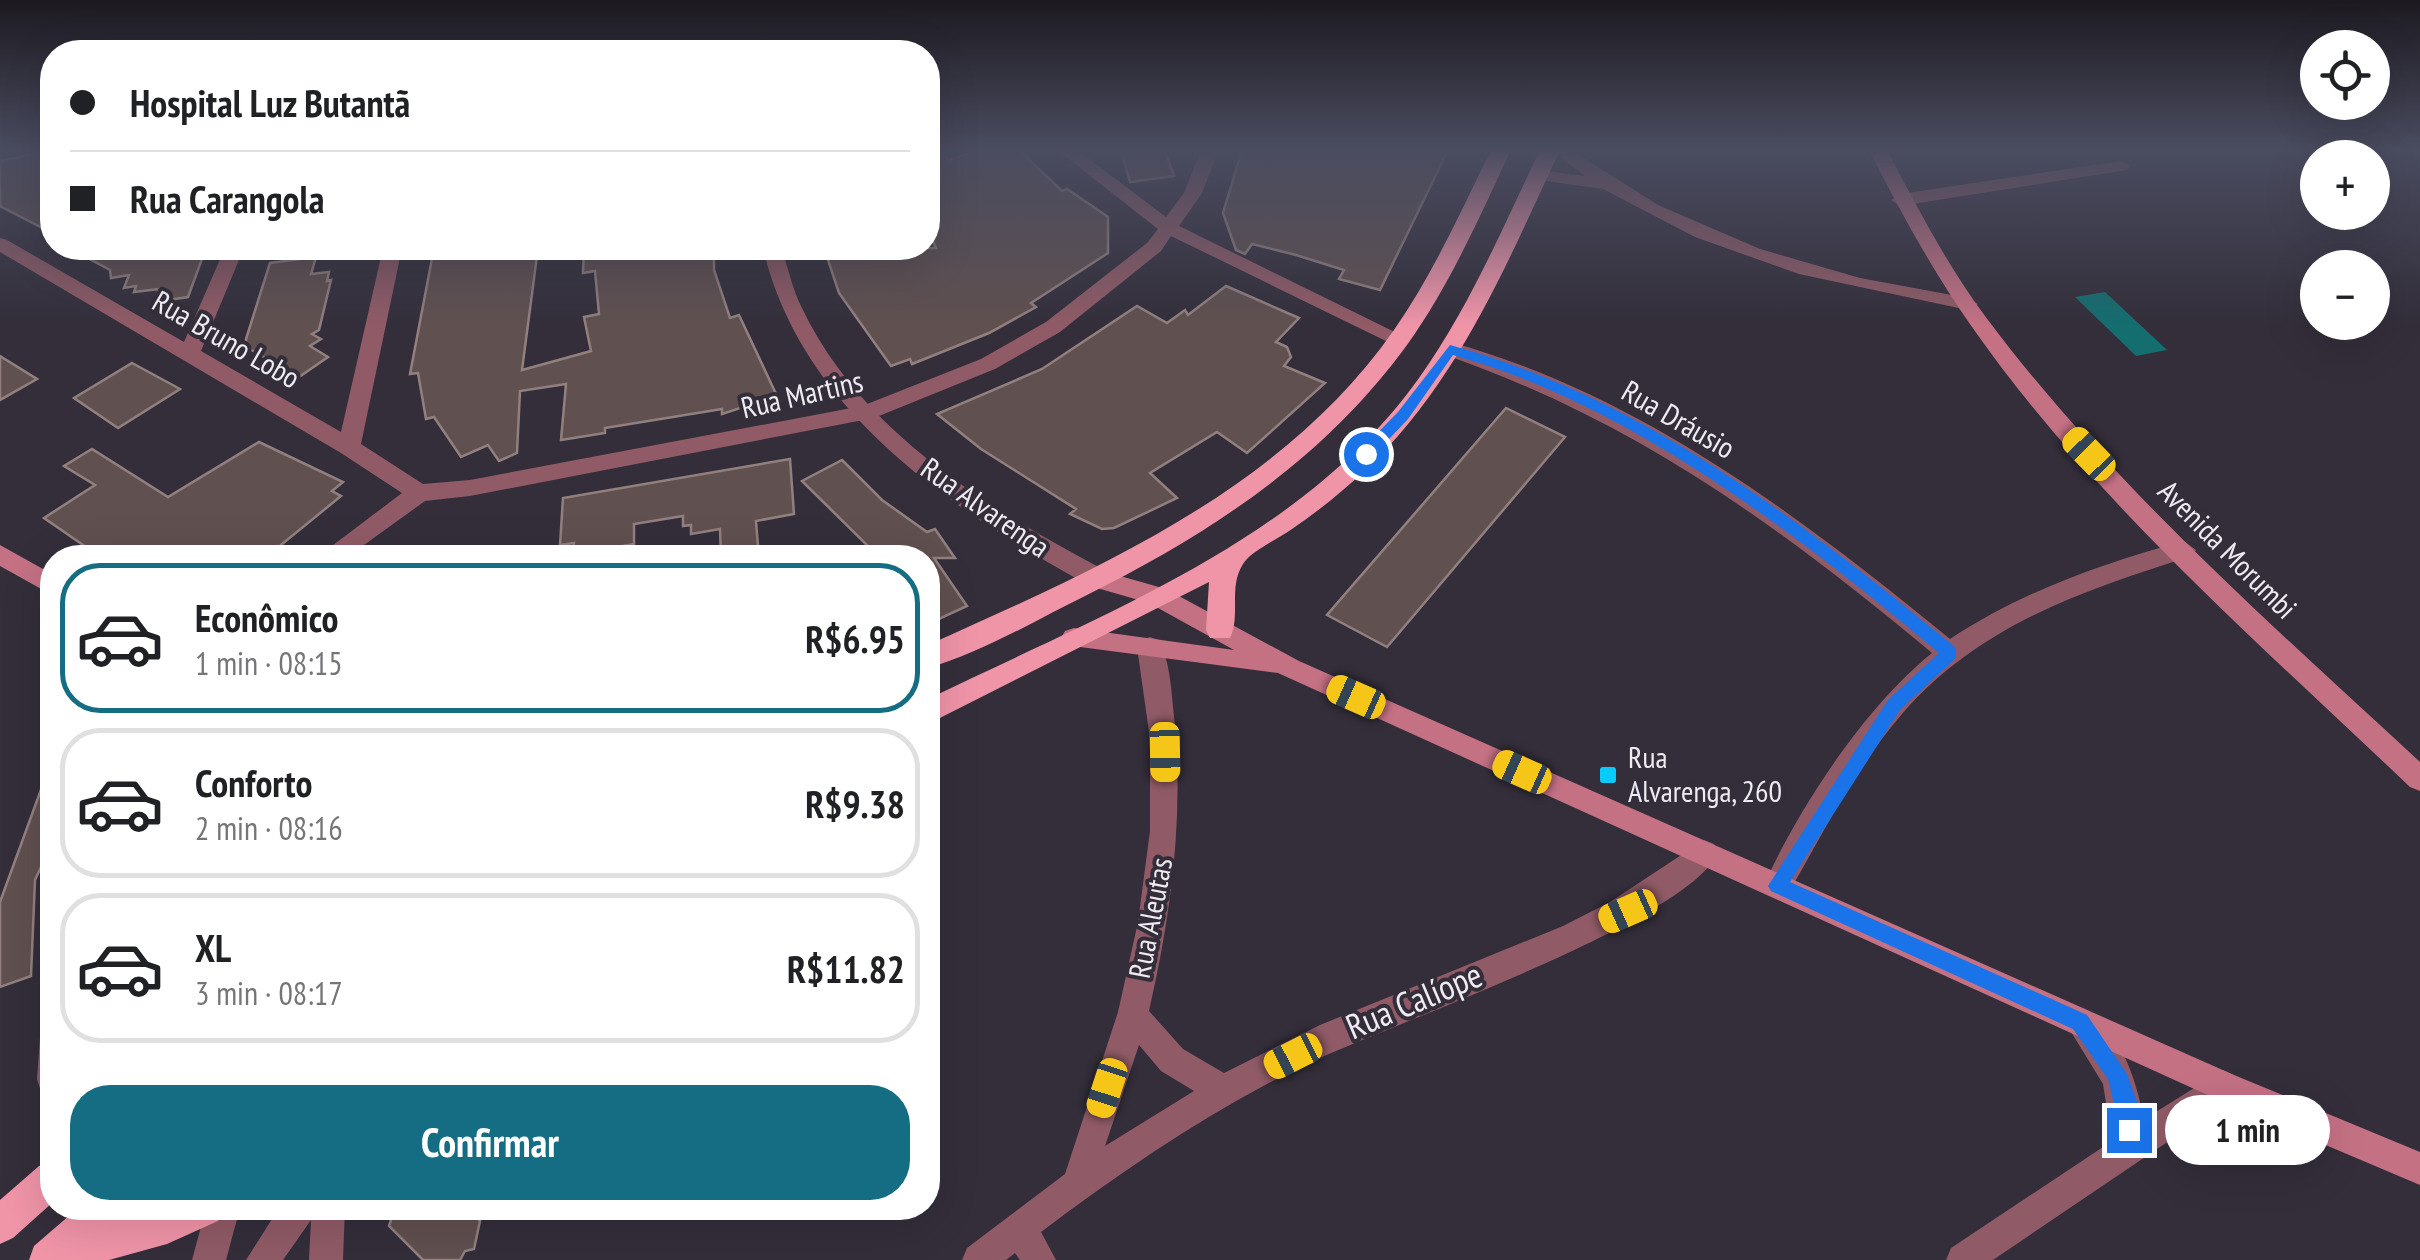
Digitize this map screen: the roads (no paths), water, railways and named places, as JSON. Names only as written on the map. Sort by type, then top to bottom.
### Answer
[{"type":"highway","points":[[940,652],[1099,579],[1210,518],[1281,466],[1335,415],[1399,339],[1469,209]]},
{"type":"highway","points":[[940,706],[1157,596],[1232,554],[1319,495],[1403,416],[1450,349],[1521,209]]},
{"type":"highway","points":[[1220,630],[1220,590],[1232,554]]},
{"type":"highway","points":[[0,1226],[40,1190]]},
{"type":"highway","points":[[46,1259],[92,1220]]},
{"type":"highway","points":[[46,1259],[178,1220]]},
{"type":"main road","name":"Avenida Morumbi","points":[[1906,209],[1968,304],[2066,430],[2420,779]]},
{"type":"main road","points":[[0,554],[40,579]]},
{"type":"main road","name":"Rua Alvarenga","points":[[1099,579],[1157,596],[1290,668],[2222,1086],[2420,1169]]},
{"type":"main road","name":"Rua Alvarenga","points":[[1074,638],[1290,668]]},
{"type":"street","points":[[1144,209],[1169,228],[1399,339]]},
{"type":"street","name":"Rua Martins","points":[[346,545],[419,493],[560,472],[866,413],[988,364],[1053,327],[1131,267],[1182,209]]},
{"type":"street","points":[[1658,209],[1740,247],[1812,271],[1906,296],[1968,304]]},
{"type":"street","name":"Rua Bruno Lobo","points":[[0,244],[349,446],[419,493]]},
{"type":"street","points":[[189,354],[230,260]]},
{"type":"street","points":[[349,446],[390,260]]},
{"type":"street","name":"Rua Alvarenga","points":[[776,260],[793,312],[837,380],[866,413],[926,470],[976,507],[1099,579]]},
{"type":"street","name":"Rua Dráusio","points":[[1450,349],[1524,374],[1586,403],[1716,476],[1828,552],[1950,653]]},
{"type":"street","points":[[1778,886],[1894,705],[1950,653],[2084,578],[2184,550]]},
{"type":"street","name":"Rua Aleutas","points":[[1079,1182],[1132,1015],[1166,835],[1165,752],[1150,647]]},
{"type":"street","name":"Rua Calíope","points":[[979,1260],[1079,1182],[1224,1091],[1328,1038],[1628,911],[1704,853]]},
{"type":"street","points":[[1132,1015],[1172,1060],[1224,1091]]},
{"type":"street","points":[[2080,1022],[2117,1074],[2129,1110],[2129,1152]]},
{"type":"street","points":[[1963,1260],[2032,1210],[2129,1152],[2222,1086]]},
{"type":"street","points":[[209,1260],[219,1220]]},
{"type":"street","points":[[263,1260],[291,1220]]},
{"type":"street","points":[[326,1260],[328,1220]]},
{"type":"street","points":[[1019,1227],[1038,1260]]},
{"type":"place","name":"Rua Alvarenga, 260","points":[[1608,775]]}]
